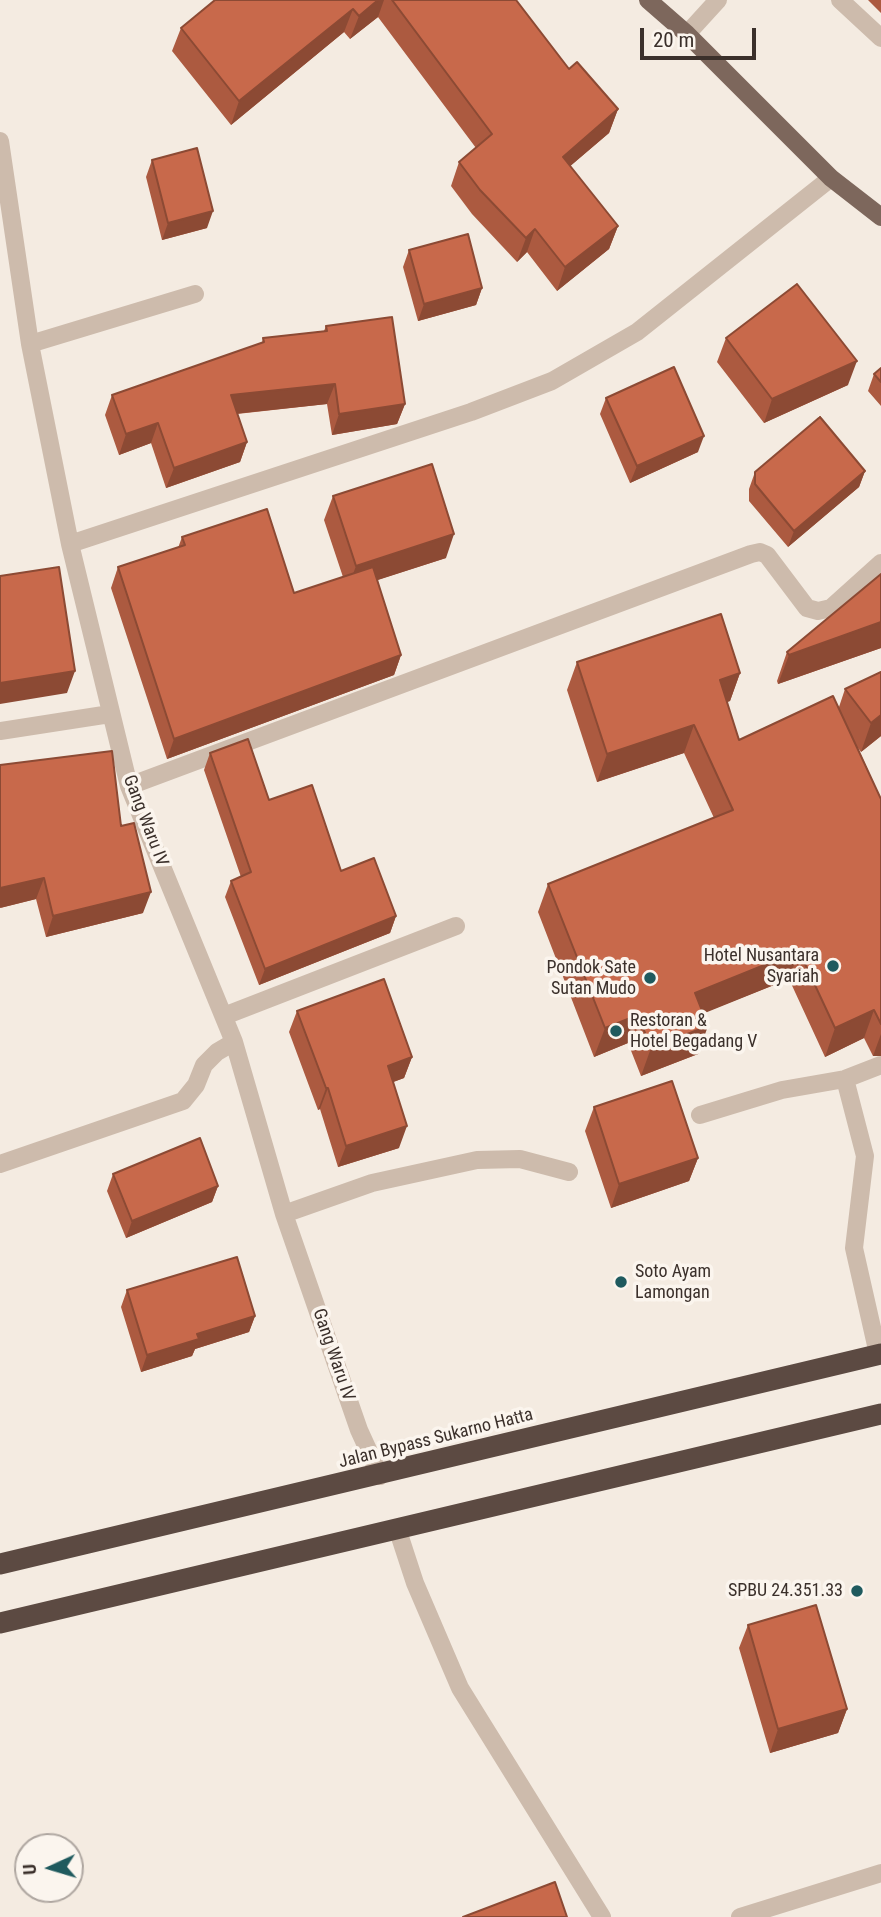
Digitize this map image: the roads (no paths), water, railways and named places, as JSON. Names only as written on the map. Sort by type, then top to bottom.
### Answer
[{"type":"highway","name":"Jalan Bypass Sukarno Hatta","points":[[0,1564],[380,1476],[879,1354]]},
{"type":"highway","points":[[0,1623],[881,1415]]},
{"type":"main road","points":[[648,0],[687,34],[831,178],[881,217]]},
{"type":"street","points":[[687,34],[718,0]]},
{"type":"street","points":[[840,0],[881,38]]},
{"type":"street","name":"Gang Waru IV","points":[[0,141],[30,344],[70,544],[130,786],[234,1042],[284,1214],[359,1430],[380,1476]]},
{"type":"street","points":[[70,544],[471,412],[552,381],[637,332],[831,178]]},
{"type":"street","points":[[30,344],[195,294]]},
{"type":"street","points":[[130,786],[751,554],[760,552],[767,555],[807,608],[818,611],[831,608],[881,563]]},
{"type":"street","points":[[0,731],[110,714]]},
{"type":"street","points":[[223,1016],[456,926]]},
{"type":"street","points":[[0,1164],[183,1101],[196,1085],[204,1065],[217,1052],[234,1042]]},
{"type":"street","points":[[700,1115],[782,1090],[845,1079],[881,1065]]},
{"type":"street","points":[[845,1079],[865,1156],[854,1248],[879,1354]]},
{"type":"street","points":[[284,1214],[372,1183],[477,1160],[520,1159],[569,1172]]},
{"type":"street","points":[[397,1528],[415,1583],[460,1688],[602,1917]]},
{"type":"street","points":[[740,1917],[881,1873]]},
{"type":"place","name":"Hotel Nusantara Syariah","points":[[833,966]]},
{"type":"place","name":"Pondok Sate Sutan Mudo","points":[[650,978]]},
{"type":"place","name":"Restoran & Hotel Begadang V","points":[[616,1031]]},
{"type":"place","name":"Soto Ayam Lamongan","points":[[621,1282]]},
{"type":"place","name":"SPBU 24.351.33","points":[[857,1591]]}]
